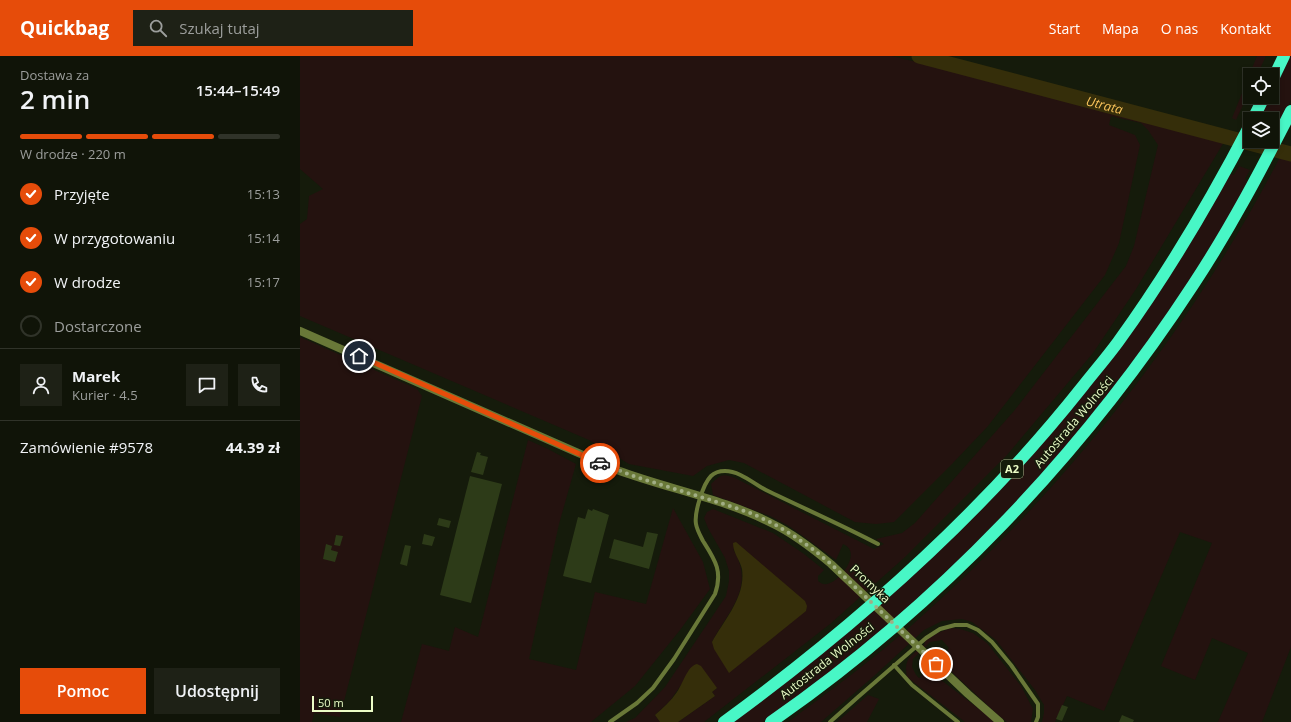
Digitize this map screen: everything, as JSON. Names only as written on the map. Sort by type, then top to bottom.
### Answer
[{"type":"highway","points":[[1278,68],[1284,56]]},
{"type":"highway","name":"Autostrada Wolności","points":[[771,722],[833,676],[902,620],[968,559],[1038,486],[1114,397],[1194,284],[1240,208],[1291,111]]},
{"type":"highway","name":"Autostrada Wolności","points":[[724,722],[848,626],[937,546],[989,495],[1058,417],[1117,344],[1186,240],[1243,138]]},
{"type":"street","name":"Promyka","points":[[300,331],[611,467],[636,477],[730,506],[774,524],[814,550],[831,564],[968,694],[1000,722]]},
{"type":"lane","points":[[610,722],[637,703],[653,688],[686,641],[715,594],[718,586],[718,571],[711,553],[699,533],[696,524],[696,515],[701,497],[708,480],[712,475],[718,472],[734,472],[768,491],[878,544]]},
{"type":"lane","points":[[830,722],[926,638],[940,629],[955,625],[967,625],[978,630],[992,642],[1011,664],[1038,704],[1038,717],[1036,722]]},
{"type":"lane","points":[[894,665],[912,685],[958,722]]},
{"type":"shaded area","points":[[300,56],[892,56],[1112,110],[1224,142],[1136,289],[1093,353],[1007,455],[905,557],[830,624],[704,722],[678,722],[715,696],[712,692],[717,688],[683,682],[670,701],[655,715],[660,722],[626,722],[635,718],[665,687],[726,596],[729,571],[725,558],[704,518],[707,512],[713,509],[773,533],[804,554],[824,570],[818,576],[818,581],[823,584],[832,582],[843,573],[850,560],[851,553],[849,548],[843,544],[836,560],[789,526],[770,516],[713,495],[711,484],[724,475],[735,478],[874,549],[884,544],[876,539],[902,533],[915,523],[1014,411],[1126,266],[1134,246],[1158,145],[1148,130],[1141,123],[1111,116],[1109,125],[1135,135],[1140,145],[1119,243],[1105,275],[988,426],[894,522],[876,524],[855,522],[744,463],[729,460],[707,466],[693,476],[629,464],[589,440],[300,316],[300,224],[307,219],[309,196],[323,189],[300,169]],"holes":[[[733,549],[806,611],[712,642],[738,598],[741,587],[742,575]]]},
{"type":"shaded area","points":[[1257,56],[1266,56],[1260,68],[1252,68]]},
{"type":"shaded area","points":[[1289,56],[1291,56],[1291,100],[1282,119],[1279,118],[1279,112],[1262,112],[1266,104],[1279,104],[1279,78]]},
{"type":"shaded area","points":[[1243,91],[1243,104],[1236,120],[1232,118]]},
{"type":"shaded area","points":[[1280,157],[1291,160],[1291,647],[1262,722],[1218,722],[1248,653],[1212,638],[1195,680],[1161,666],[1212,543],[1180,532],[1104,711],[1067,696],[1055,722],[1042,722],[1044,705],[1035,690],[996,640],[972,622],[962,619],[942,621],[924,630],[821,722],[788,722],[866,663],[911,626],[966,575],[1019,522],[1069,467],[1117,409],[1162,349],[1205,287],[1244,223]]},
{"type":"shaded area","points":[[1239,166],[1250,170],[1245,179],[1249,181],[1204,259],[1152,336],[1090,418],[1043,474],[970,550],[899,616],[852,655],[763,722],[732,722],[864,619],[925,565],[1053,430],[1230,174],[1234,175]]},
{"type":"shaded area","points":[[300,337],[417,389],[422,396],[340,717],[314,713],[312,722],[300,722]]},
{"type":"shaded area","points":[[528,440],[576,464],[559,524],[529,659],[576,670],[595,592],[646,604],[673,508],[703,562],[710,589],[680,630],[635,686],[591,722],[401,722],[422,644],[449,651],[455,627],[478,637]]},
{"type":"shaded area","points":[[736,542],[805,601],[807,606],[806,611],[729,673],[714,649],[712,642],[733,608],[741,589],[742,569],[733,547],[733,543]]},
{"type":"shaded area","points":[[951,628],[973,633],[987,643],[1021,686],[1033,709],[1031,722],[1007,722],[997,714],[939,660],[949,648],[942,640],[930,642],[913,659],[912,667],[916,675],[919,678],[928,670],[996,722],[965,722],[907,677],[906,665],[913,654],[925,644],[924,641]]},
{"type":"shaded area","points":[[697,664],[701,666],[717,688],[712,692],[715,696],[678,722],[660,722],[655,715],[679,689],[690,668]]},
{"type":"shaded area","points":[[868,695],[879,699],[867,722],[837,722]]},
{"type":"building","points":[[477,452],[481,453],[480,455],[488,457],[483,475],[471,472]]},
{"type":"building","points":[[470,476],[502,484],[471,603],[440,595]]},
{"type":"building","points":[[588,509],[592,511],[593,509],[609,515],[591,583],[563,576],[578,517],[585,519]]},
{"type":"building","points":[[439,518],[451,521],[449,528],[437,525]]},
{"type":"building","points":[[647,532],[658,534],[649,569],[609,558],[614,539],[643,547]]},
{"type":"building","points":[[424,534],[435,537],[432,546],[422,544]]},
{"type":"building","points":[[336,535],[343,536],[340,546],[334,545]]},
{"type":"building","points":[[326,544],[332,546],[331,550],[338,552],[335,562],[323,559]]},
{"type":"building","points":[[405,545],[411,546],[407,566],[400,564]]},
{"type":"building","points":[[1062,705],[1068,707],[1062,721],[1056,719]]},
{"type":"building","points":[[1122,715],[1134,720],[1133,722],[1119,722]]},
{"type":"waterway","name":"Utrata","points":[[919,56],[1291,154]]},
{"type":"way so far","points":[[600,463],[636,477],[753,514],[774,524],[814,550],[831,564],[936,664]]},
{"type":"route","points":[[359,356],[600,463]]}]
